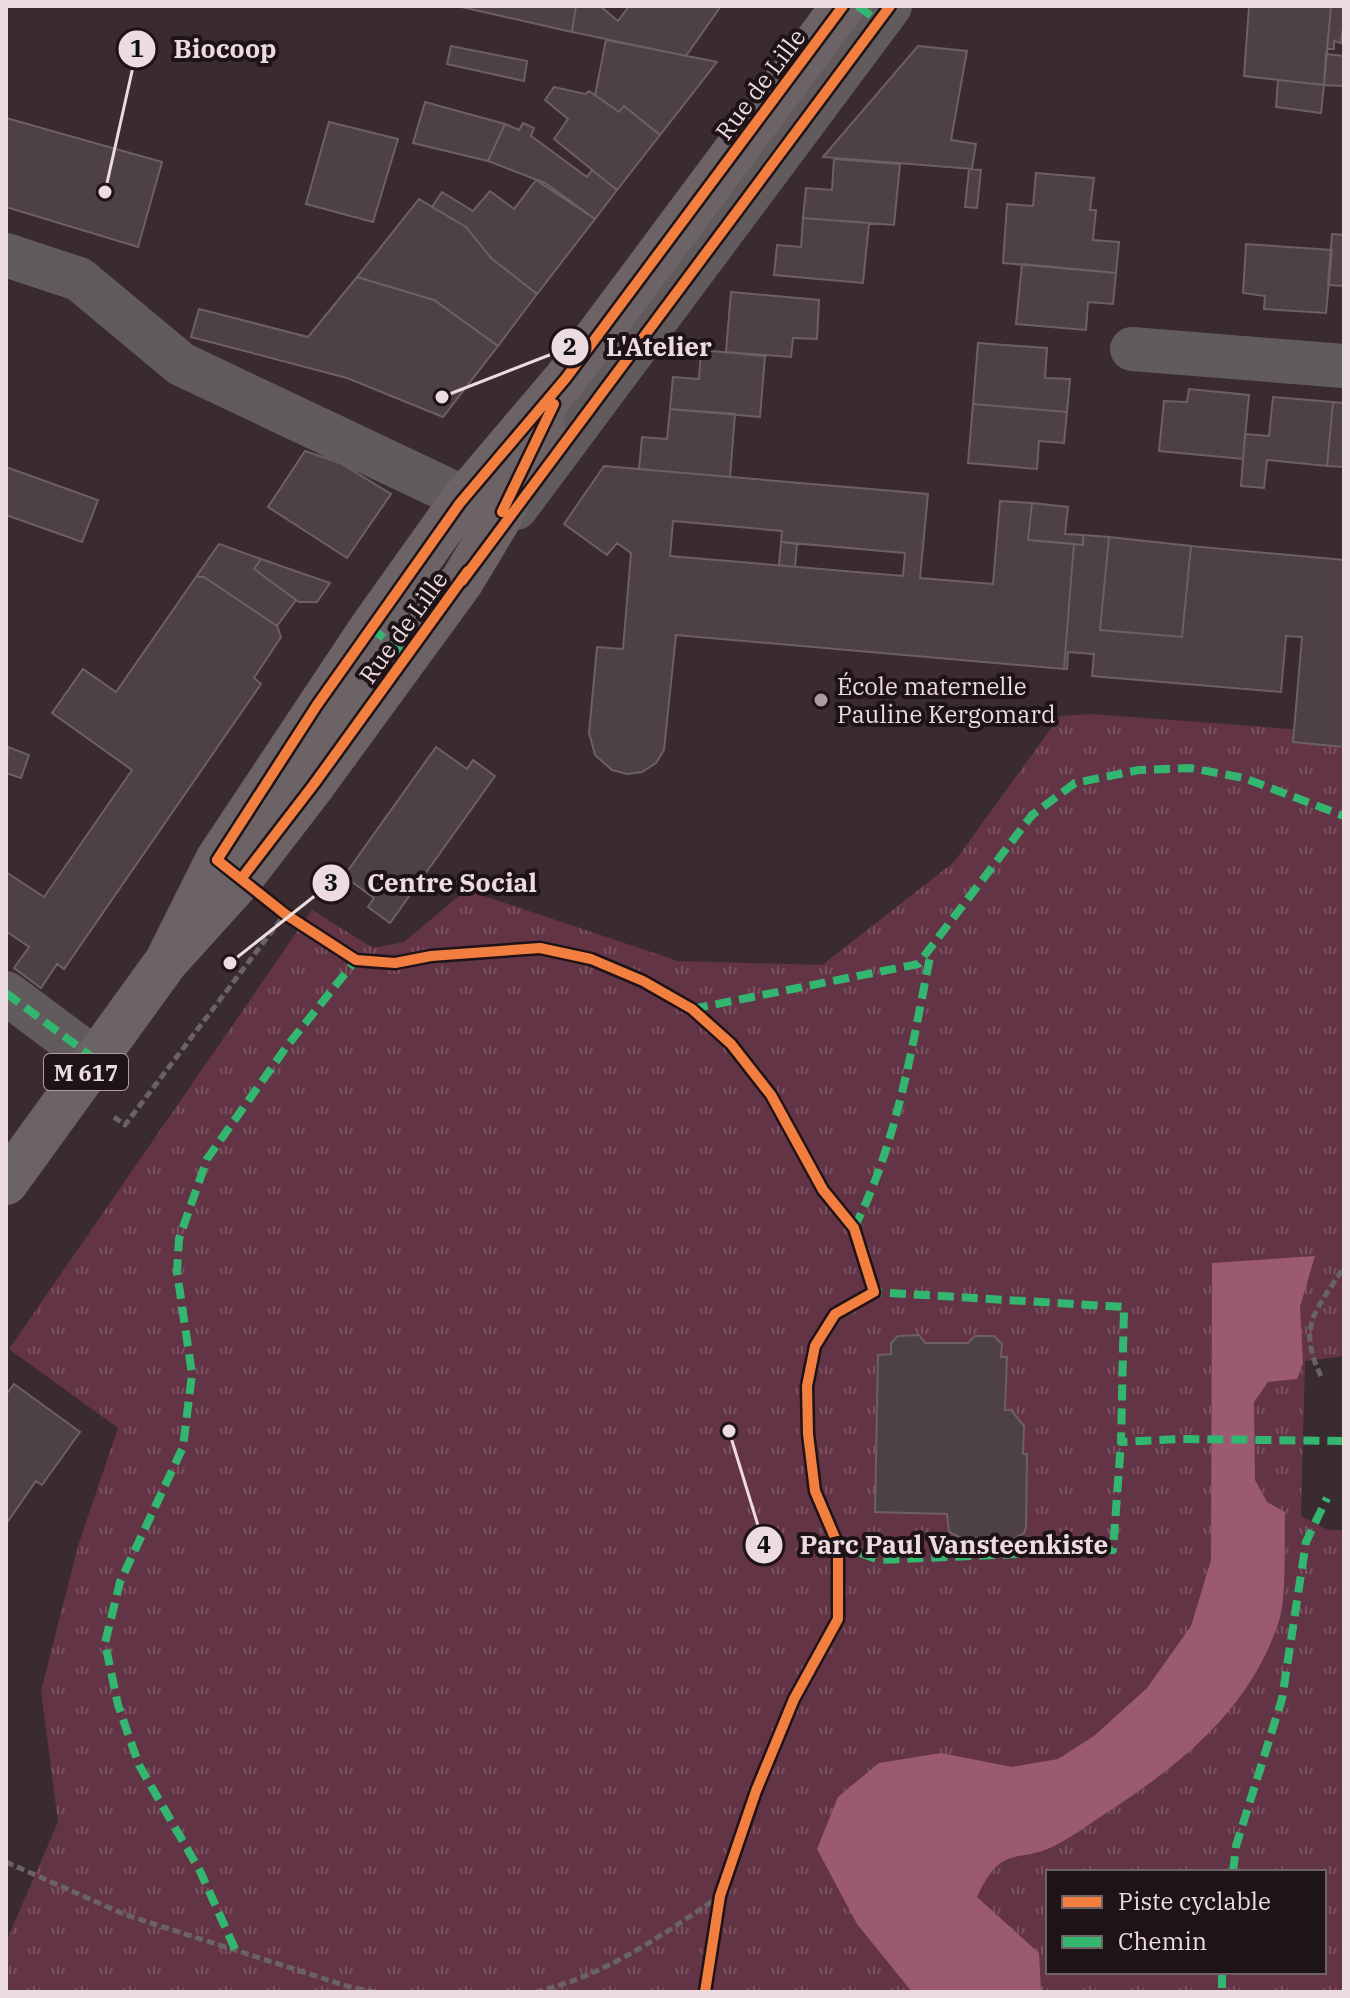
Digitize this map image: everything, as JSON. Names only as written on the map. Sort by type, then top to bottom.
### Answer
[{"type":"main road","name":"Rue de Lille","points":[[166,962],[217,860],[260,791],[464,498],[566,378],[843,6]]},
{"type":"main road","name":"Rue de Lille","points":[[6,1183],[166,962],[241,879],[462,581],[498,521],[566,378]]},
{"type":"street","points":[[462,581],[890,6]]},
{"type":"street","points":[[6,255],[79,279],[181,364],[464,498]]},
{"type":"street","points":[[1132,349],[1344,366]]},
{"type":"street","points":[[6,993],[85,1074]]},
{"type":"path","points":[[85,1074],[125,1125],[285,914]]},
{"type":"path","points":[[1321,1376],[1311,1356],[1308,1324],[1344,1267]]},
{"type":"path","points":[[6,1862],[126,1915],[350,1987],[375,1992]]},
{"type":"path","points":[[535,1992],[572,1983],[646,1947],[720,1896]]},
{"type":"green space","points":[[1092,714],[1344,733],[1344,1356],[1305,1361],[1301,1516],[1328,1530],[1344,1530],[1344,1992],[6,1992],[6,1942],[58,1822],[41,1691],[78,1546],[118,1428],[9,1349],[312,910],[373,948],[404,942],[466,890],[678,961],[822,965],[954,862],[1060,716]]},
{"type":"shaded area","points":[[1315,1256],[1300,1307],[1303,1363],[1297,1379],[1268,1382],[1254,1402],[1255,1480],[1267,1502],[1285,1512],[1285,1553],[1282,1610],[1267,1652],[1252,1680],[1213,1729],[1141,1790],[1058,1844],[1004,1861],[986,1879],[977,1897],[1039,1953],[1041,1992],[912,1992],[857,1924],[817,1849],[838,1797],[879,1763],[941,1753],[1012,1767],[1058,1759],[1094,1736],[1147,1688],[1191,1626],[1211,1560],[1212,1263]]},
{"type":"building","points":[[457,6],[576,6],[572,32]]},
{"type":"building","points":[[576,6],[600,6],[618,21],[629,6],[721,6],[686,56],[572,32]]},
{"type":"building","points":[[1249,6],[1331,6],[1324,85],[1244,76]]},
{"type":"building","points":[[1331,6],[1344,6],[1344,15],[1341,43],[1334,41],[1334,49],[1327,49]]},
{"type":"building","points":[[606,40],[717,62],[660,135],[624,106],[619,112],[595,95]]},
{"type":"building","points":[[451,46],[527,61],[524,81],[447,64]]},
{"type":"building","points":[[918,46],[967,51],[951,140],[976,144],[972,169],[823,157]]},
{"type":"building","points":[[1326,54],[1344,56],[1344,86],[1324,85]]},
{"type":"building","points":[[1278,80],[1324,85],[1321,113],[1276,107]]},
{"type":"building","points":[[554,87],[585,94],[589,91],[619,112],[624,106],[660,135],[617,190],[554,139],[568,119],[545,100]]},
{"type":"building","points":[[425,102],[505,124],[488,161],[413,143]]},
{"type":"building","points":[[6,118],[162,162],[138,247],[6,207]]},
{"type":"building","points":[[329,122],[398,139],[373,222],[306,204]]},
{"type":"building","points":[[523,123],[534,128],[531,136],[587,177],[592,170],[617,190],[595,219],[545,183],[488,161],[505,124],[519,130]]},
{"type":"building","points":[[834,159],[900,164],[894,225],[803,218],[806,188],[832,190]]},
{"type":"building","points":[[969,169],[981,170],[977,208],[965,207]]},
{"type":"building","points":[[1036,173],[1094,178],[1090,210],[1096,210],[1093,240],[1119,242],[1116,273],[1003,263],[1007,204],[1033,206]]},
{"type":"building","points":[[536,180],[595,219],[537,294],[491,258],[466,227],[432,207],[442,192],[473,211],[490,191],[514,209]]},
{"type":"building","points":[[419,199],[466,227],[491,258],[537,294],[498,346],[434,300],[357,277]]},
{"type":"building","points":[[803,218],[869,223],[863,283],[774,275],[777,245],[801,247]]},
{"type":"building","points":[[1332,234],[1344,235],[1344,286],[1328,285]]},
{"type":"building","points":[[1246,244],[1332,250],[1326,313],[1264,309],[1265,296],[1243,293]]},
{"type":"building","points":[[1022,264],[1116,273],[1113,304],[1088,302],[1086,330],[1016,324]]},
{"type":"building","points":[[357,277],[434,300],[498,346],[443,417],[347,378],[191,337],[199,309],[308,337]]},
{"type":"building","points":[[731,292],[819,300],[817,339],[793,338],[791,357],[726,352]]},
{"type":"building","points":[[978,343],[1047,348],[1045,378],[1070,379],[1067,412],[973,404]]},
{"type":"building","points":[[701,350],[765,356],[760,417],[670,409],[673,377],[699,379]]},
{"type":"building","points":[[1189,389],[1249,395],[1243,459],[1159,451],[1164,401],[1187,402]]},
{"type":"building","points":[[1273,397],[1333,402],[1327,466],[1267,460],[1264,488],[1241,486],[1245,434],[1269,436]]},
{"type":"building","points":[[1333,402],[1344,403],[1344,467],[1327,466]]},
{"type":"building","points":[[973,404],[1067,412],[1064,443],[1039,441],[1037,469],[968,463]]},
{"type":"building","points":[[670,409],[735,414],[730,477],[639,469],[642,437],[667,439]]},
{"type":"building","points":[[305,451],[340,463],[391,494],[347,558],[268,507]]},
{"type":"building","points":[[604,466],[928,494],[920,578],[993,584],[1000,501],[1032,503],[1028,540],[1074,544],[1064,669],[676,635],[664,750],[656,763],[642,772],[627,774],[612,770],[595,755],[589,733],[597,647],[623,649],[631,553],[617,543],[607,555],[564,524]],"holes":[[[673,521],[782,531],[781,542],[905,553],[903,576],[670,556]]]},
{"type":"building","points":[[6,467],[98,500],[82,542],[6,515]]},
{"type":"building","points":[[1032,503],[1068,507],[1065,534],[1083,535],[1083,545],[1028,540]]},
{"type":"building","points":[[1083,535],[1109,537],[1100,630],[1182,637],[1191,546],[1344,560],[1344,747],[1293,742],[1302,637],[1286,636],[1281,692],[1092,676],[1094,654],[1068,652],[1067,669],[1064,669],[1074,544],[1083,545]]},
{"type":"building","points":[[1109,537],[1191,546],[1182,637],[1100,630]]},
{"type":"building","points":[[781,542],[797,544],[795,567],[779,565]]},
{"type":"building","points":[[219,544],[261,559],[254,569],[296,600],[277,626],[204,577],[196,577]]},
{"type":"building","points":[[261,559],[330,583],[317,602],[299,602],[254,569]]},
{"type":"building","points":[[196,577],[204,577],[277,626],[281,637],[254,678],[261,684],[64,969],[57,964],[41,988],[14,968],[29,947],[6,931],[6,872],[44,897],[132,770],[52,713],[83,669],[116,692]]},
{"type":"building","points":[[8,747],[29,755],[21,778],[6,773]]},
{"type":"building","points":[[436,747],[467,769],[473,760],[495,776],[390,923],[368,907],[374,898],[344,876]]},
{"type":"building","points":[[919,1335],[925,1343],[968,1343],[975,1336],[994,1336],[1002,1344],[1001,1357],[1007,1357],[1005,1410],[1011,1410],[1024,1426],[1023,1454],[1027,1454],[1026,1527],[1024,1533],[1013,1539],[961,1538],[949,1532],[947,1514],[875,1512],[878,1355],[891,1354],[891,1343],[898,1336]]},
{"type":"building","points":[[14,1384],[80,1432],[42,1485],[36,1481],[6,1524],[6,1395]]},
{"type":"marked path","points":[[858,6],[878,21]]},
{"type":"marked path","points":[[371,628],[407,656]]},
{"type":"marked path","points":[[692,1009],[918,964],[1032,815],[1075,783],[1139,770],[1190,768],[1244,778],[1344,816]]},
{"type":"marked path","points":[[854,1228],[893,1128],[931,952]]},
{"type":"marked path","points":[[235,1949],[200,1871],[139,1765],[118,1705],[105,1643],[120,1582],[183,1447],[192,1374],[177,1272],[179,1239],[207,1159],[287,1046],[356,960]]},
{"type":"marked path","points":[[6,993],[96,1060]]},
{"type":"marked path","points":[[867,1296],[874,1292],[1124,1307],[1121,1442],[1182,1439],[1344,1441]]},
{"type":"marked path","points":[[838,1545],[879,1560],[1113,1550],[1121,1442]]},
{"type":"marked path","points":[[1233,1870],[1236,1846],[1282,1699],[1306,1542],[1327,1498]]},
{"type":"marked path","points":[[1222,1974],[1222,1992]]},
{"type":"cycle path","points":[[705,1992],[720,1896],[756,1791],[794,1699],[838,1619],[838,1545],[815,1491],[808,1434],[807,1386],[815,1346],[835,1314],[874,1292],[854,1228],[823,1190],[771,1095],[731,1044],[692,1009],[643,981],[591,959],[540,948],[431,956],[395,963],[356,960],[285,914],[217,860],[317,705],[460,503],[566,378],[843,6]]},
{"type":"cycle path","points":[[462,581],[890,6]]},
{"type":"cycle path","points":[[502,512],[554,404]]},
{"type":"cycle path","points":[[241,879],[314,784],[468,571]]},
{"type":"place","name":"Biocoop","points":[[105,192]]},
{"type":"place","name":"L'Atelier","points":[[442,397]]},
{"type":"place","name":"École maternelle Pauline Kergomard","points":[[821,700]]},
{"type":"place","name":"Centre Social","points":[[230,963]]},
{"type":"place","name":"Parc Paul Vansteenkiste","points":[[729,1431]]}]
